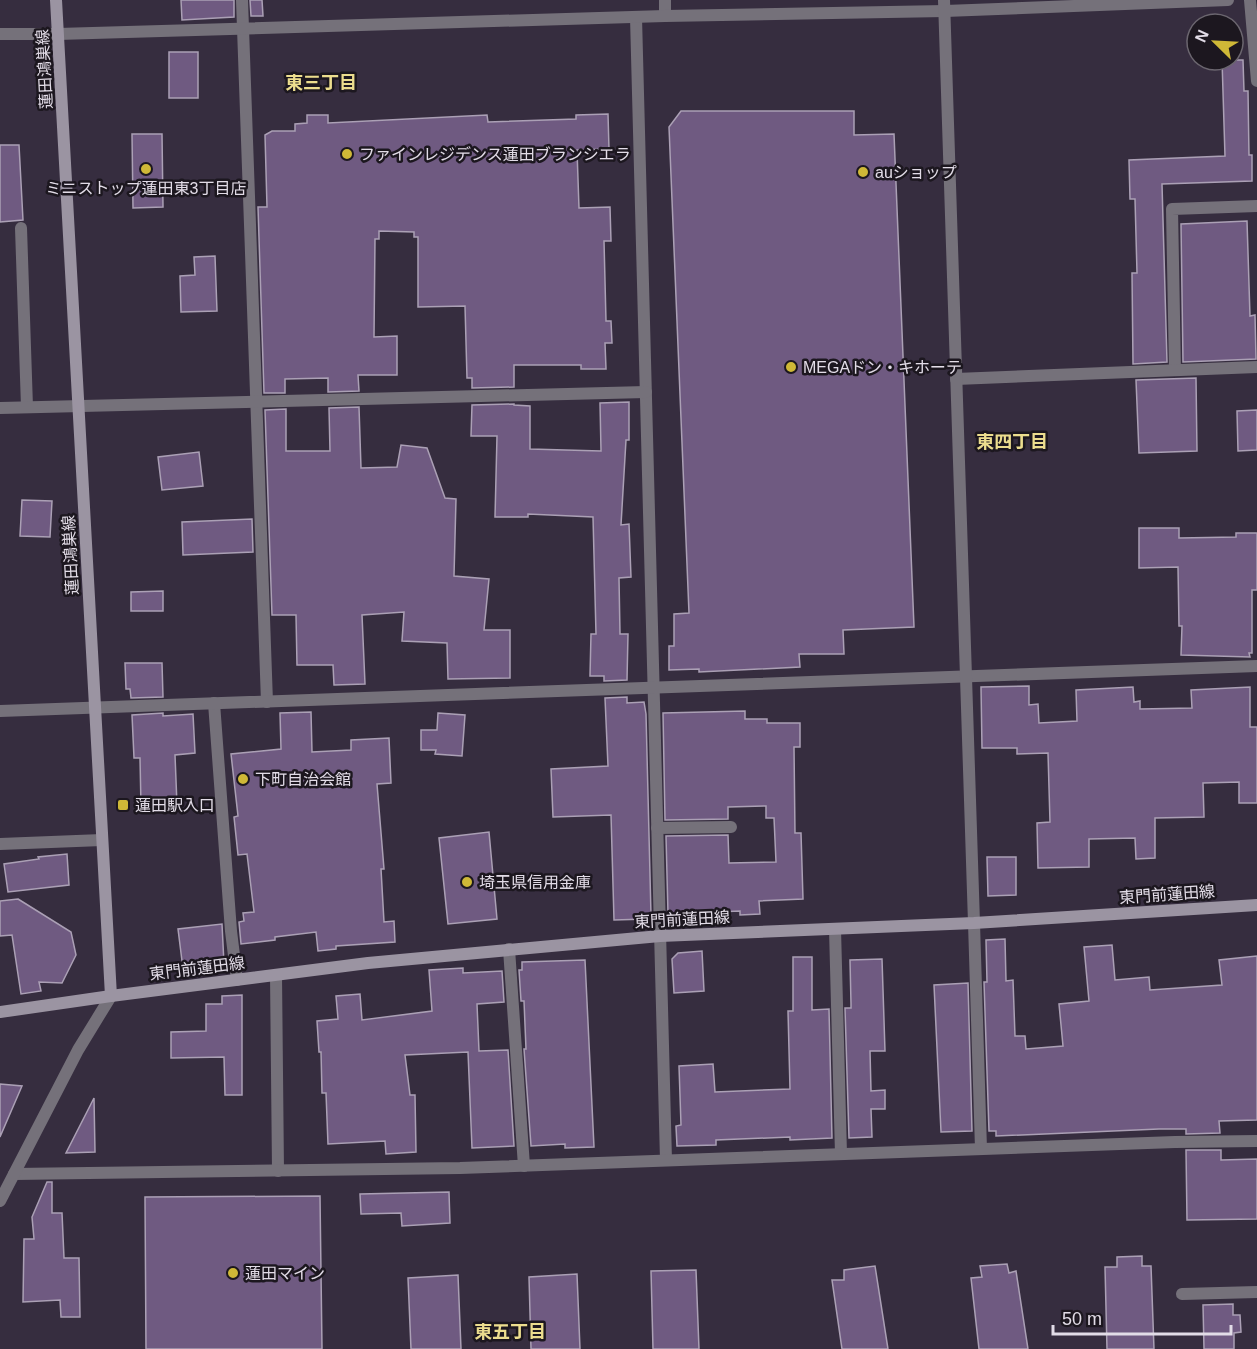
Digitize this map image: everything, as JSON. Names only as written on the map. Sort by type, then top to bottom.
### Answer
[{"type":"main road","name":"蓮田鴻巣線","points":[[56,0],[111,996]]},
{"type":"main road","name":"東門前蓮田線","points":[[111,996],[368,963],[660,936],[974,923],[1257,905]]},
{"type":"main road","points":[[0,1012],[111,996]]},
{"type":"street","points":[[242,0],[267,702]]},
{"type":"street","points":[[665,0],[665,16]]},
{"type":"street","points":[[0,34],[243,29],[945,6],[1228,0]]},
{"type":"street","points":[[1250,0],[1257,81]]},
{"type":"street","points":[[945,6],[981,1149]]},
{"type":"street","points":[[636,17],[666,1160]]},
{"type":"street","points":[[1175,370],[1172,209],[1257,206]]},
{"type":"street","points":[[21,228],[27,407]]},
{"type":"street","points":[[956,380],[1257,367]]},
{"type":"street","points":[[0,408],[646,392]]},
{"type":"street","points":[[0,711],[1257,666]]},
{"type":"street","points":[[214,703],[231,931],[237,980]]},
{"type":"street","points":[[657,828],[731,827]]},
{"type":"street","points":[[0,844],[102,840]]},
{"type":"street","points":[[836,928],[841,1154]]},
{"type":"street","points":[[509,949],[524,1166]]},
{"type":"street","points":[[276,975],[278,1171]]},
{"type":"street","points":[[0,1200],[92,1024],[111,996]]},
{"type":"street","points":[[14,1174],[524,1166],[1257,1141]]},
{"type":"street","points":[[1182,1294],[1257,1292]]},
{"type":"building","points":[[181,0],[234,0],[234,17],[182,20]]},
{"type":"building","points":[[250,0],[262,0],[263,16],[251,16]]},
{"type":"building","points":[[169,52],[198,52],[198,98],[169,98]]},
{"type":"building","points":[[1222,72],[1243,72],[1244,91],[1248,91],[1249,155],[1252,155],[1252,181],[1162,184],[1167,362],[1133,364],[1132,273],[1137,273],[1135,199],[1130,199],[1129,160],[1225,156]]},
{"type":"building","name":"MEGAドン・キホーテ","points":[[681,111],[854,111],[854,135],[894,134],[914,627],[843,630],[844,654],[799,654],[800,667],[699,672],[699,669],[669,670],[669,646],[674,646],[674,614],[689,613],[669,127]]},
{"type":"building","points":[[608,114],[609,149],[577,150],[579,208],[610,207],[611,241],[604,241],[606,321],[611,321],[612,343],[605,343],[606,369],[581,369],[581,365],[514,365],[514,387],[472,388],[472,378],[467,378],[465,306],[418,307],[418,237],[414,237],[414,232],[379,231],[379,239],[375,239],[374,337],[397,336],[397,375],[358,375],[359,391],[328,392],[328,378],[285,379],[285,393],[264,393],[258,207],[267,207],[265,135],[272,131],[295,131],[295,124],[307,123],[307,115],[328,115],[328,123],[487,115],[488,122],[576,119],[576,115]]},
{"type":"building","points":[[132,134],[162,134],[163,207],[133,208]]},
{"type":"building","points":[[0,145],[19,145],[23,220],[0,222]]},
{"type":"building","points":[[1247,221],[1250,316],[1255,315],[1256,359],[1183,362],[1181,224]]},
{"type":"building","points":[[215,256],[217,311],[181,312],[180,276],[195,275],[194,257]]},
{"type":"building","points":[[1196,378],[1197,451],[1139,453],[1136,380]]},
{"type":"building","points":[[629,402],[629,440],[626,440],[621,525],[629,524],[631,577],[619,578],[620,634],[628,634],[627,680],[604,681],[604,676],[590,676],[591,634],[596,634],[593,517],[528,514],[528,517],[495,517],[497,436],[471,436],[472,405],[530,406],[530,449],[601,451],[600,403]]},
{"type":"building","points":[[359,407],[361,468],[397,467],[401,445],[427,448],[445,498],[456,499],[454,576],[489,579],[484,630],[510,630],[510,678],[448,679],[447,643],[402,641],[404,612],[362,615],[365,684],[334,685],[333,665],[297,665],[296,615],[272,615],[265,410],[286,409],[286,451],[330,451],[329,408]]},
{"type":"building","points":[[1257,410],[1257,450],[1238,451],[1237,411]]},
{"type":"building","points":[[199,452],[203,486],[162,490],[158,457]]},
{"type":"building","points":[[22,500],[52,501],[50,537],[20,536]]},
{"type":"building","points":[[252,519],[253,552],[183,555],[182,522]]},
{"type":"building","points":[[1139,528],[1179,528],[1179,538],[1236,537],[1236,533],[1257,533],[1257,590],[1252,590],[1252,653],[1249,653],[1250,657],[1181,655],[1182,626],[1179,626],[1178,567],[1139,568]]},
{"type":"building","points":[[163,591],[163,611],[131,611],[131,592]]},
{"type":"building","points":[[125,663],[162,663],[163,697],[131,698],[130,689],[126,689]]},
{"type":"building","points":[[1029,686],[1029,705],[1038,704],[1039,723],[1077,721],[1076,690],[1133,687],[1134,702],[1140,701],[1140,709],[1192,708],[1191,690],[1250,687],[1250,727],[1257,727],[1257,803],[1239,803],[1239,782],[1203,783],[1204,817],[1155,818],[1155,858],[1136,859],[1135,838],[1089,839],[1089,867],[1038,868],[1037,823],[1050,822],[1048,753],[1017,754],[1017,748],[982,748],[981,687]]},
{"type":"building","points":[[627,697],[627,703],[644,702],[646,714],[651,915],[647,915],[647,919],[614,920],[611,815],[553,817],[551,769],[608,766],[605,698]]},
{"type":"building","points":[[745,711],[745,719],[767,719],[767,723],[800,723],[800,747],[794,747],[795,833],[801,833],[803,899],[759,901],[760,914],[740,915],[740,911],[668,914],[666,836],[728,835],[729,863],[776,862],[774,818],[766,818],[766,806],[728,807],[728,819],[665,820],[663,713]]},
{"type":"building","points":[[311,712],[312,752],[351,750],[351,740],[389,738],[391,783],[377,784],[384,869],[381,869],[384,922],[394,921],[395,942],[336,946],[336,949],[318,951],[316,932],[241,944],[239,922],[244,921],[243,913],[254,912],[247,854],[238,855],[234,817],[238,816],[231,754],[281,749],[280,713]]},
{"type":"building","points":[[163,713],[163,716],[193,714],[195,753],[175,755],[177,805],[141,806],[140,758],[134,758],[132,715]]},
{"type":"building","points":[[438,713],[465,715],[462,756],[435,754],[436,750],[421,750],[421,730],[437,730]]},
{"type":"building","points":[[489,832],[497,919],[448,924],[439,838]]},
{"type":"building","points":[[67,854],[69,885],[8,892],[4,864]]},
{"type":"building","points":[[987,857],[1016,857],[1016,895],[988,896]]},
{"type":"building","points":[[18,899],[71,932],[76,955],[62,983],[39,982],[41,991],[21,994],[12,935],[0,936],[0,901]]},
{"type":"building","points":[[222,924],[224,964],[183,969],[178,929]]},
{"type":"building","points":[[1005,939],[1006,981],[1013,980],[1015,1036],[1025,1036],[1026,1049],[1063,1046],[1059,1004],[1089,1001],[1084,947],[1112,945],[1115,980],[1149,977],[1150,990],[1222,985],[1219,960],[1257,956],[1257,1120],[1219,1121],[1220,1133],[1186,1134],[1186,1129],[1159,1129],[996,1136],[996,1131],[989,1131],[984,982],[987,982],[986,940]]},
{"type":"building","points":[[702,951],[704,991],[674,993],[672,959],[678,953]]},
{"type":"building","points":[[793,957],[812,957],[812,1010],[829,1009],[832,1138],[716,1140],[716,1145],[677,1146],[676,1126],[681,1125],[679,1066],[713,1064],[715,1092],[790,1089],[788,1011],[793,1011]]},
{"type":"building","points":[[882,959],[885,1051],[870,1051],[871,1091],[885,1090],[885,1109],[871,1109],[872,1137],[849,1138],[845,1008],[851,1008],[850,960]]},
{"type":"building","points":[[585,960],[594,1147],[565,1148],[565,1144],[531,1146],[524,1049],[526,1049],[524,1001],[521,1001],[519,970],[522,970],[522,962]]},
{"type":"building","points":[[463,968],[463,973],[502,971],[504,1002],[477,1004],[479,1051],[508,1050],[514,1146],[472,1148],[468,1052],[405,1055],[410,1095],[415,1095],[416,1152],[386,1154],[385,1141],[328,1144],[326,1093],[322,1093],[321,1052],[319,1052],[317,1021],[338,1019],[336,996],[360,994],[362,1020],[432,1011],[429,970]]},
{"type":"building","points":[[968,983],[972,1131],[941,1132],[934,985]]},
{"type":"building","points":[[242,995],[242,1095],[225,1095],[224,1057],[171,1058],[171,1032],[206,1031],[206,1004],[222,1004],[222,996]]},
{"type":"building","points":[[0,1084],[22,1086],[0,1137]]},
{"type":"building","points":[[94,1098],[95,1152],[66,1153]]},
{"type":"building","points":[[1186,1150],[1221,1150],[1221,1160],[1257,1159],[1257,1219],[1187,1220]]},
{"type":"building","points":[[47,1182],[52,1182],[52,1213],[62,1213],[64,1258],[79,1258],[80,1317],[61,1317],[60,1300],[23,1302],[24,1239],[34,1239],[32,1217]]},
{"type":"building","points":[[449,1192],[450,1223],[402,1226],[401,1213],[361,1214],[360,1194]]},
{"type":"building","name":"蓮田マイン","points":[[320,1196],[322,1349],[146,1349],[145,1197]]},
{"type":"building","points":[[1142,1256],[1142,1266],[1151,1266],[1154,1349],[1107,1349],[1105,1267],[1117,1267],[1117,1257]]},
{"type":"building","points":[[1007,1264],[1009,1273],[1016,1271],[1028,1349],[979,1349],[971,1278],[982,1277],[980,1266]]},
{"type":"building","points":[[875,1266],[888,1349],[842,1349],[832,1280],[844,1280],[844,1270]]},
{"type":"building","points":[[696,1270],[699,1349],[653,1349],[651,1271]]},
{"type":"building","points":[[577,1274],[580,1349],[531,1349],[529,1277]]},
{"type":"building","points":[[458,1275],[461,1349],[411,1349],[408,1278]]},
{"type":"building","points":[[1233,1304],[1233,1315],[1240,1315],[1241,1332],[1234,1333],[1234,1349],[1204,1349],[1203,1305]]},
{"type":"place","name":"ファインレジデンス蓮田ブランシエラ","points":[[347,154]]},
{"type":"place","name":"ミニストップ蓮田東3丁目店","points":[[146,169]]},
{"type":"place","name":"auショップ","points":[[863,172]]},
{"type":"place","name":"MEGAドン・キホーテ","points":[[791,367]]},
{"type":"place","name":"下町自治会館","points":[[243,779]]},
{"type":"place","name":"蓮田駅入口","points":[[123,805]]},
{"type":"place","name":"埼玉県信用金庫","points":[[467,882]]},
{"type":"place","name":"蓮田マイン","points":[[233,1273]]},
{"type":"district","name":"東三丁目","points":[[321,83]]},
{"type":"district","name":"東四丁目","points":[[1012,442]]},
{"type":"district","name":"東五丁目","points":[[510,1332]]}]
